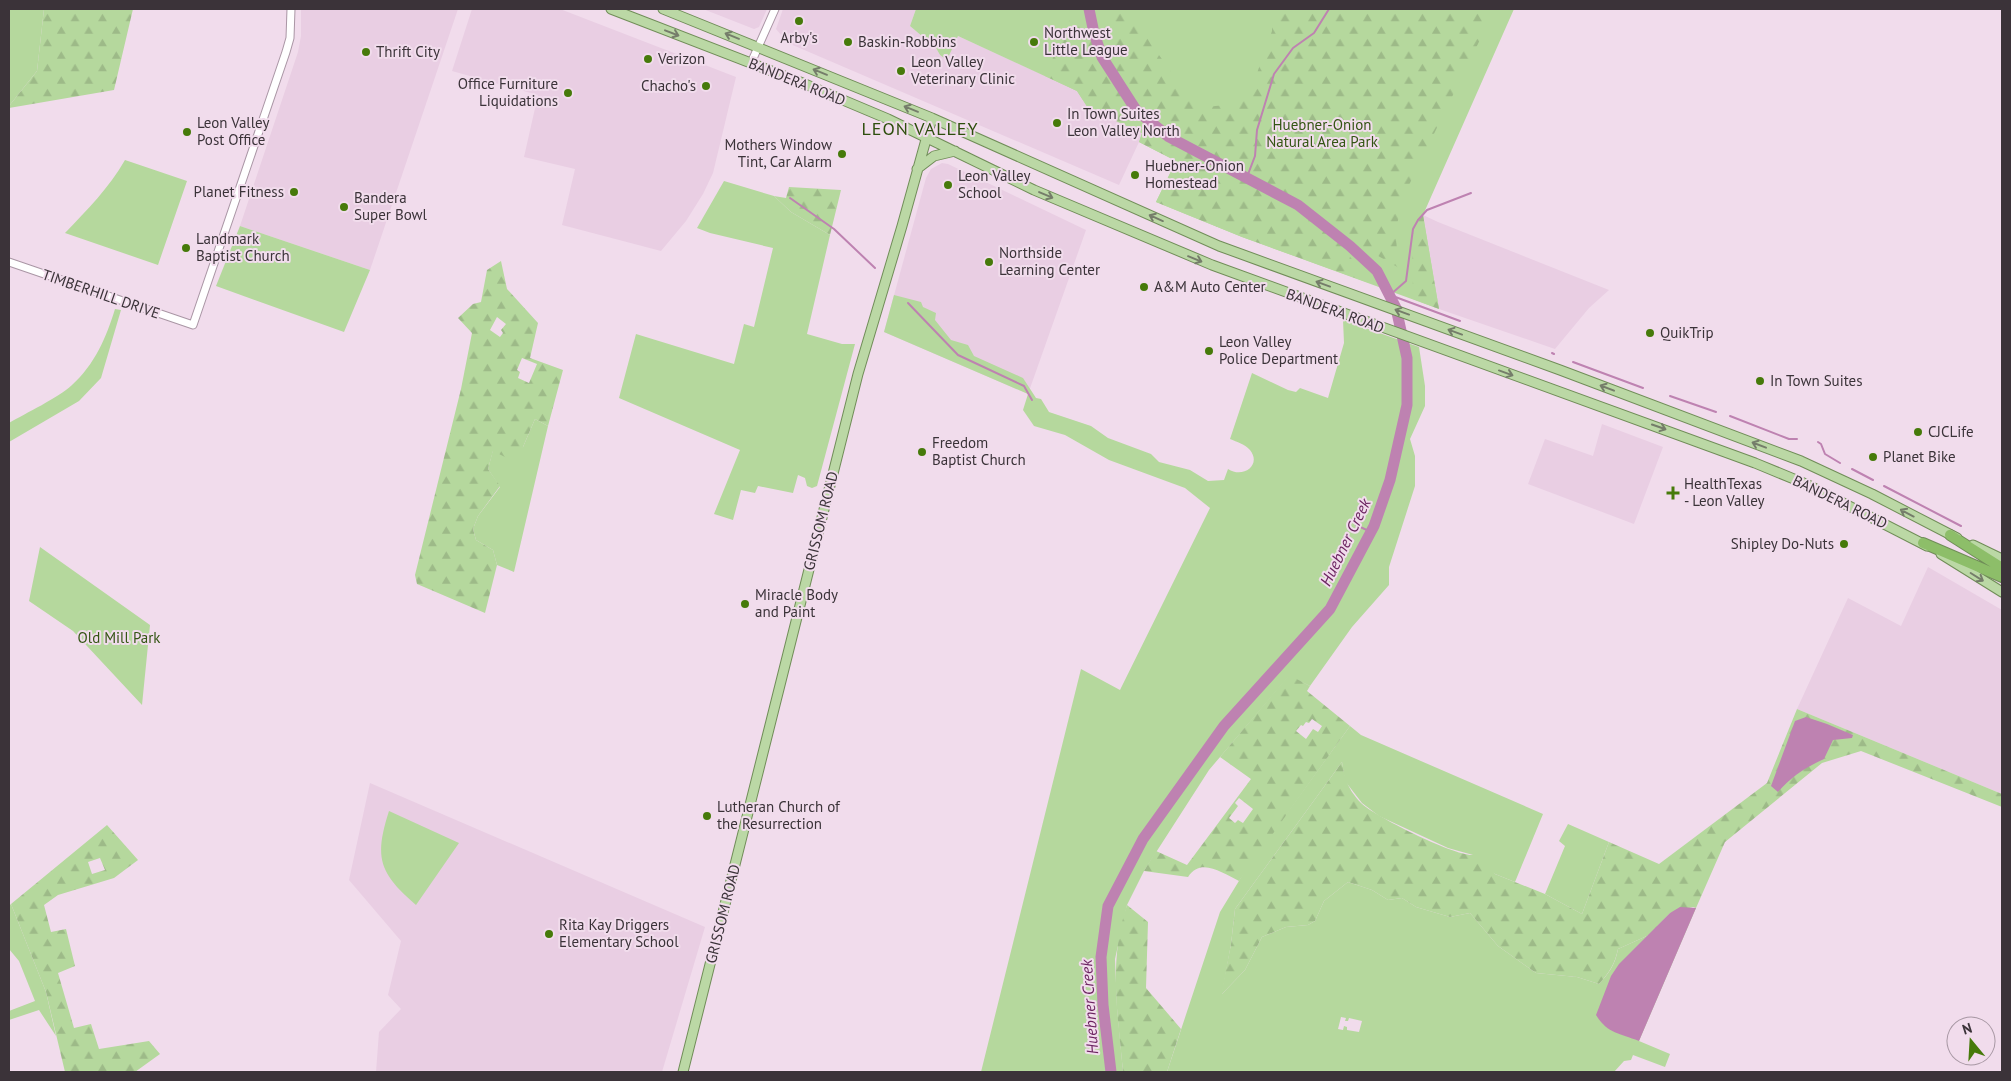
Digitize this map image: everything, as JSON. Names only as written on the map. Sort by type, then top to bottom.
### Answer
[{"type":"highway","points":[[1950,535],[2002,568]]},
{"type":"highway","points":[[1923,543],[2002,577]]},
{"type":"main road","name":"BANDERA ROAD","points":[[610,9],[628,12],[751,64],[805,84],[956,151],[1034,190],[1157,243],[1366,322],[1755,463],[1806,484],[1923,543],[2002,592]]},
{"type":"main road","name":"BANDERA ROAD","points":[[663,9],[932,118],[1219,246],[1801,461],[2002,559]]},
{"type":"main road","name":"GRISSOM ROAD","points":[[683,1072],[859,369],[932,118]]},
{"type":"main road","points":[[917,169],[934,156],[956,151]]},
{"type":"street","name":"TIMBERHILL DRIVE","points":[[9,262],[193,325],[286,52],[290,38],[291,9]]},
{"type":"street","points":[[751,64],[775,9]]},
{"type":"shaded area","points":[[301,9],[458,9],[370,270],[240,226],[298,52],[301,36]]},
{"type":"shaded area","points":[[472,9],[560,9],[736,77],[713,173],[703,194],[686,221],[661,251],[562,225],[575,169],[524,157],[538,95],[452,71]]},
{"type":"shaded area","points":[[703,9],[767,9],[759,27],[754,29]]},
{"type":"shaded area","points":[[783,9],[916,9],[910,26],[936,48],[940,55],[947,59],[958,36],[1078,91],[1088,108],[1142,133],[1139,142],[1119,185],[788,43],[776,29]]},
{"type":"shaded area","name":"Northside Learning Center","points":[[942,163],[948,164],[1086,230],[1028,394],[884,332],[926,178],[931,169]]},
{"type":"shaded area","points":[[1423,215],[1609,290],[1589,308],[1555,349],[1439,309]]},
{"type":"shaded area","points":[[1602,424],[1663,447],[1634,524],[1528,484],[1545,439],[1593,456]]},
{"type":"shaded area","points":[[1928,567],[2002,610],[2002,794],[1797,709],[1848,598],[1901,626]]},
{"type":"shaded area","points":[[1806,717],[1853,735],[1852,738],[1833,740],[1824,759],[1799,773],[1778,792],[1771,786],[1795,721]]},
{"type":"shaded area","name":"Rita Kay Driggers Elementary School","points":[[370,783],[705,927],[662,1072],[376,1072],[379,1032],[401,1009],[388,995],[401,941],[349,880]]},
{"type":"shaded area","points":[[1680,907],[1696,908],[1639,1041],[1605,1026],[1596,1015],[1611,976],[1619,964],[1670,913]]},
{"type":"green space","points":[[9,9],[44,9],[37,71],[9,106]]},
{"type":"green space","points":[[44,9],[133,9],[114,90],[9,108],[37,71]]},
{"type":"green space","name":"Huebner-Onion Natural Area Park","points":[[916,9],[1514,9],[1423,215],[1439,309],[1242,237],[1156,202],[1176,161],[1139,142],[1142,133],[1088,108],[1077,91],[958,36],[947,60],[910,26]]},
{"type":"green space","name":"Huebner-Onion Natural Area Park","points":[[1069,9],[1131,9],[1151,44],[1172,73],[1206,107],[1235,104],[1256,76],[1272,31],[1272,9],[1495,9],[1408,187],[1395,230],[1399,268],[1361,246],[1341,244],[1369,283],[1242,237],[1156,202],[1176,161],[1139,142],[1142,133],[1088,108],[1077,91],[1045,76],[1070,19]]},
{"type":"green space","points":[[125,160],[187,181],[158,265],[65,233],[105,189]]},
{"type":"green space","points":[[724,181],[774,196],[791,212],[830,235],[807,334],[842,344],[855,344],[817,486],[812,488],[807,486],[805,478],[798,475],[793,493],[758,486],[755,493],[741,490],[733,520],[714,514],[740,450],[619,398],[636,334],[734,364],[744,324],[754,327],[773,248],[710,233],[697,228]]},
{"type":"green space","points":[[789,187],[841,190],[830,235],[791,212],[774,196],[786,198]]},
{"type":"green space","points":[[1423,215],[1439,309],[1413,299],[1412,229]]},
{"type":"green space","points":[[240,226],[370,270],[344,332],[216,286]]},
{"type":"green space","points":[[501,261],[507,289],[538,323],[530,358],[563,370],[548,426],[535,419],[523,447],[507,458],[493,451],[488,469],[500,486],[478,516],[473,529],[476,540],[493,550],[497,565],[485,613],[417,584],[415,575],[461,389],[472,333],[458,318],[473,304],[481,302],[487,270]],"holes":[[[497,317],[506,324],[501,330],[503,333],[500,337],[490,330]],[[522,358],[537,364],[529,383],[518,378],[520,372],[517,370]]]},
{"type":"green space","points":[[894,295],[921,302],[923,307],[936,313],[935,320],[951,340],[968,345],[974,356],[1023,378],[1036,398],[1041,399],[1049,412],[1091,426],[1108,438],[1151,454],[1159,462],[1190,470],[1208,481],[1224,480],[1228,469],[1234,472],[1245,471],[1249,469],[1254,461],[1250,450],[1230,439],[1252,373],[1288,390],[1296,392],[1300,388],[1328,398],[1344,343],[1343,320],[1419,347],[1425,386],[1425,406],[1410,439],[1415,456],[1415,486],[1389,567],[1389,585],[1352,627],[1310,686],[1289,676],[1209,770],[1144,871],[1127,905],[1115,959],[1123,1072],[981,1072],[1081,669],[1120,690],[1210,508],[1185,488],[1109,460],[1065,435],[1034,426],[1023,410],[1028,394],[884,332]]},
{"type":"green space","points":[[115,309],[121,310],[101,378],[79,401],[9,442],[9,423],[66,390],[80,377],[99,350]]},
{"type":"green space","points":[[535,419],[548,426],[514,572],[497,565],[493,550],[476,540],[473,529],[478,516],[500,487],[488,469],[493,450],[523,447]]},
{"type":"green space","name":"Old Mill Park","points":[[40,547],[150,625],[142,705],[73,631],[29,601]]},
{"type":"green space","points":[[1289,675],[1310,686],[1307,691],[1350,726],[1239,881],[1219,871],[1205,867],[1193,871],[1188,877],[1144,871],[1156,851],[1187,865],[1251,779],[1220,757]],"holes":[[[1312,719],[1322,726],[1318,732],[1313,729],[1306,739],[1296,731],[1301,725],[1303,726],[1306,722],[1309,723]],[[1239,798],[1253,809],[1243,823],[1238,820],[1235,823],[1229,818],[1238,806],[1235,803]]]},
{"type":"green space","points":[[1797,709],[2002,794],[2002,807],[1861,751],[1822,763],[1725,842],[1696,908],[1693,907],[1670,913],[1649,935],[1618,949],[1611,968],[1599,984],[1577,977],[1536,973],[1498,946],[1470,913],[1450,917],[1416,907],[1402,898],[1388,900],[1372,890],[1348,882],[1324,901],[1315,921],[1308,925],[1286,927],[1262,937],[1245,970],[1221,995],[1231,944],[1235,909],[1342,762],[1350,789],[1361,803],[1381,817],[1415,834],[1463,854],[1473,855],[1480,852],[1495,874],[1545,894],[1582,914],[1609,842],[1659,864],[1767,783]]},
{"type":"green space","points":[[1350,726],[1361,735],[1543,814],[1515,882],[1495,874],[1473,855],[1448,848],[1379,816],[1362,803],[1345,781],[1342,762],[1235,909],[1222,994],[1245,970],[1262,937],[1286,927],[1308,925],[1315,921],[1324,901],[1348,882],[1372,890],[1388,900],[1402,898],[1416,907],[1450,917],[1470,913],[1498,946],[1536,973],[1577,977],[1599,984],[1611,968],[1618,949],[1649,935],[1670,913],[1696,908],[1639,1041],[1670,1054],[1665,1067],[1633,1055],[1631,1060],[1624,1061],[1614,1072],[1167,1072],[1220,912],[1245,871]],"holes":[[[1341,1017],[1346,1018],[1345,1021],[1348,1021],[1349,1018],[1362,1021],[1359,1032],[1347,1030],[1347,1027],[1344,1026],[1343,1030],[1338,1029]]]},
{"type":"green space","points":[[389,811],[459,843],[416,905],[394,883],[387,874],[383,864],[381,853],[382,841]]},
{"type":"green space","points":[[1568,824],[1609,842],[1582,914],[1545,894],[1565,846],[1559,841]]},
{"type":"green space","points":[[107,825],[138,860],[114,878],[58,895],[44,905],[51,932],[66,929],[75,966],[58,973],[74,1028],[91,1024],[99,1049],[149,1041],[160,1054],[135,1072],[65,1072],[46,992],[11,904]],"holes":[[[100,858],[105,870],[92,874],[88,862]]]},
{"type":"green space","points":[[11,904],[46,992],[56,1036],[39,1010],[9,1020],[9,1011],[35,1001],[19,961],[9,949],[9,906]]},
{"type":"green space","points":[[1127,905],[1148,922],[1146,988],[1181,1029],[1167,1072],[1123,1072],[1117,1009],[1116,968],[1121,926]]},
{"type":"waterway","name":"Huebner Creek","points":[[1089,9],[1102,57],[1136,110],[1169,137],[1298,205],[1350,246],[1377,271],[1396,308],[1407,358],[1407,405],[1390,480],[1374,526],[1330,609],[1224,726],[1143,839],[1108,906],[1101,957],[1103,1005],[1111,1072]]},
{"type":"waterway","points":[[1247,177],[1255,156],[1257,130],[1274,74],[1293,48],[1314,33],[1329,9]]},
{"type":"waterway","points":[[1460,321],[1390,295],[1406,281],[1413,229],[1418,220],[1427,210],[1471,193]]},
{"type":"waterway","points":[[790,198],[834,229],[875,268]]},
{"type":"waterway","points":[[908,303],[958,355],[1024,386],[1032,400]]},
{"type":"waterway","points":[[1573,362],[1643,388]]},
{"type":"waterway","points":[[1670,396],[1716,412]]},
{"type":"waterway","points":[[1730,416],[1789,439],[1797,439]]},
{"type":"waterway","points":[[1818,442],[1821,444],[1825,454],[1840,463]]},
{"type":"waterway","points":[[1852,469],[1873,480]]},
{"type":"waterway","points":[[1884,486],[1961,526]]},
{"type":"waterway","points":[[1356,525],[1371,532]]},
{"type":"place","name":"Arby's","points":[[799,21]]},
{"type":"place","name":"Baskin-Robbins","points":[[848,42]]},
{"type":"place","name":"Northwest Little League","points":[[1034,42]]},
{"type":"place","name":"Thrift City","points":[[366,52]]},
{"type":"place","name":"Verizon","points":[[648,59]]},
{"type":"place","name":"Leon Valley Veterinary Clinic","points":[[901,71]]},
{"type":"place","name":"Chacho's","points":[[706,86]]},
{"type":"place","name":"Office Furniture Liquidations","points":[[568,93]]},
{"type":"place","name":"In Town Suites Leon Valley North","points":[[1057,123]]},
{"type":"place","name":"Leon Valley Post Office","points":[[187,132]]},
{"type":"place","name":"Mothers Window Tint, Car Alarm","points":[[842,154]]},
{"type":"place","name":"Huebner-Onion Homestead","points":[[1135,175]]},
{"type":"place","name":"Leon Valley School","points":[[948,185]]},
{"type":"place","name":"Planet Fitness","points":[[294,192]]},
{"type":"place","name":"Bandera Super Bowl","points":[[344,207]]},
{"type":"place","name":"Landmark Baptist Church","points":[[186,248]]},
{"type":"place","name":"Northside Learning Center","points":[[989,262]]},
{"type":"place","name":"A&M Auto Center","points":[[1144,287]]},
{"type":"place","name":"QuikTrip","points":[[1650,333]]},
{"type":"place","name":"Leon Valley Police Department","points":[[1209,351]]},
{"type":"place","name":"In Town Suites","points":[[1760,381]]},
{"type":"place","name":"CJCLife","points":[[1918,432]]},
{"type":"place","name":"Freedom Baptist Church","points":[[922,452]]},
{"type":"place","name":"Planet Bike","points":[[1873,457]]},
{"type":"place","name":"HealthTexas - Leon Valley","points":[[1673,493]]},
{"type":"place","name":"Shipley Do-Nuts","points":[[1844,544]]},
{"type":"place","name":"Miracle Body and Paint","points":[[745,604]]},
{"type":"place","name":"Lutheran Church of the Resurrection","points":[[707,816]]},
{"type":"place","name":"Rita Kay Driggers Elementary School","points":[[549,934]]},
{"type":"district","name":"LEON VALLEY","points":[[920,129]]}]
